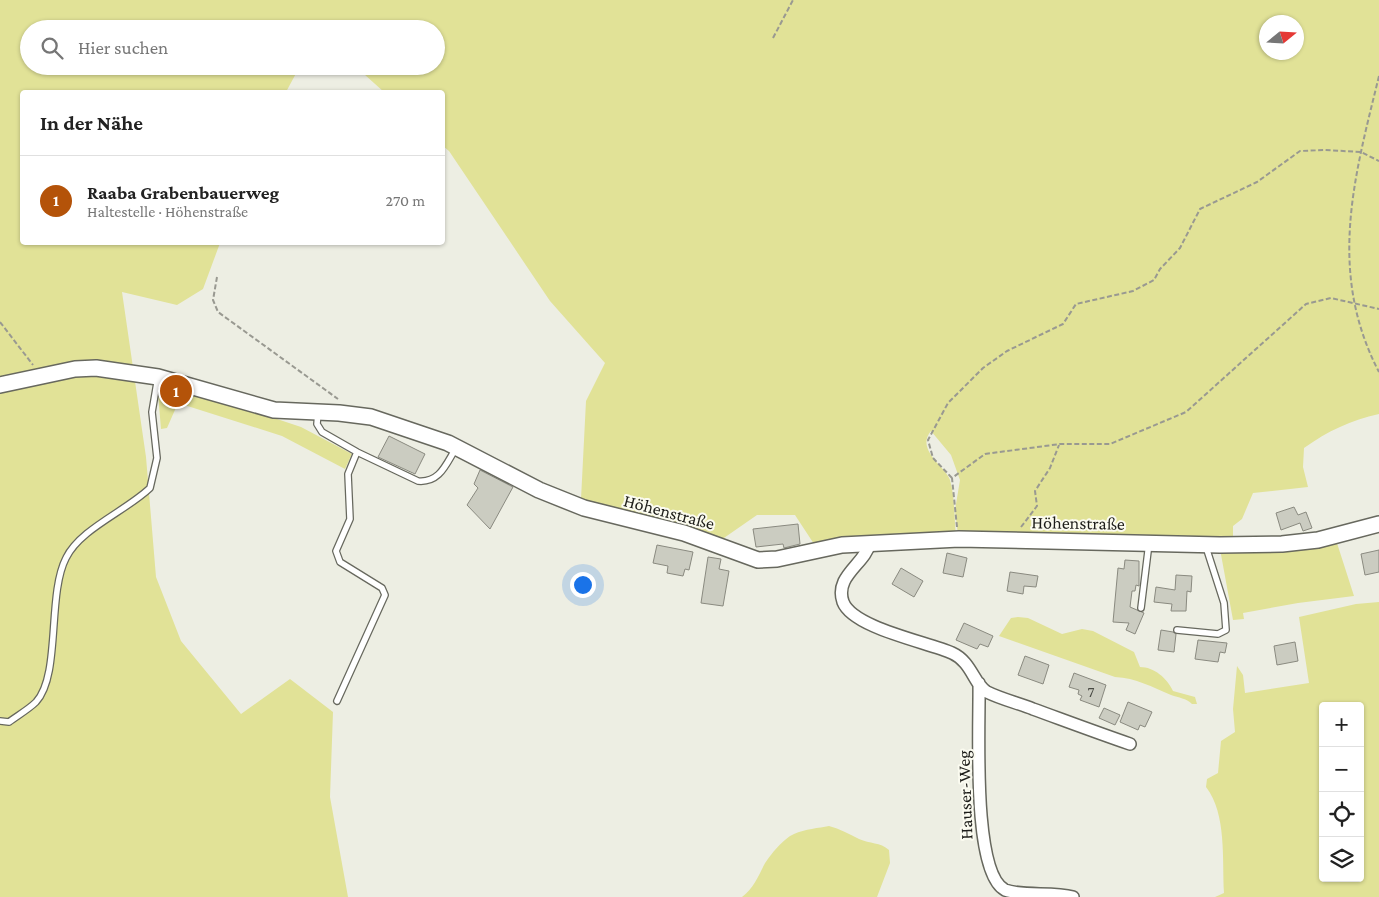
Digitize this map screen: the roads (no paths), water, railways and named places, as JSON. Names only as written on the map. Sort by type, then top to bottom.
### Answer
[{"type":"street","name":"Höhenstraße","points":[[0,385],[75,369],[96,368],[158,377],[261,407],[339,413],[385,420],[456,447],[558,498],[602,514],[684,533],[748,558],[767,560],[842,545],[959,539],[1205,544],[1304,542],[1379,524]]},
{"type":"street","points":[[870,543],[868,550],[854,566],[843,585],[842,598],[847,610],[869,624],[954,654],[967,664],[986,692],[1130,744]]},
{"type":"street","name":"Hauser-Weg","points":[[979,683],[981,828],[992,875],[1000,887],[1011,893],[1055,894],[1073,897]]},
{"type":"lane","points":[[0,721],[9,722],[37,701],[49,672],[55,596],[66,558],[83,537],[150,488],[158,458],[152,412],[158,377]]},
{"type":"lane","points":[[318,412],[317,424],[322,432],[357,452],[418,481],[427,482],[438,476],[456,447]]},
{"type":"lane","points":[[337,700],[386,595],[378,585],[340,562],[336,551],[350,519],[348,474],[357,452]]},
{"type":"lane","points":[[1140,608],[1148,543]]},
{"type":"lane","points":[[1177,630],[1218,634],[1226,630],[1224,603],[1205,544]]},
{"type":"place","name":"Raaba Grabenbauerweg","points":[[176,391]]}]
